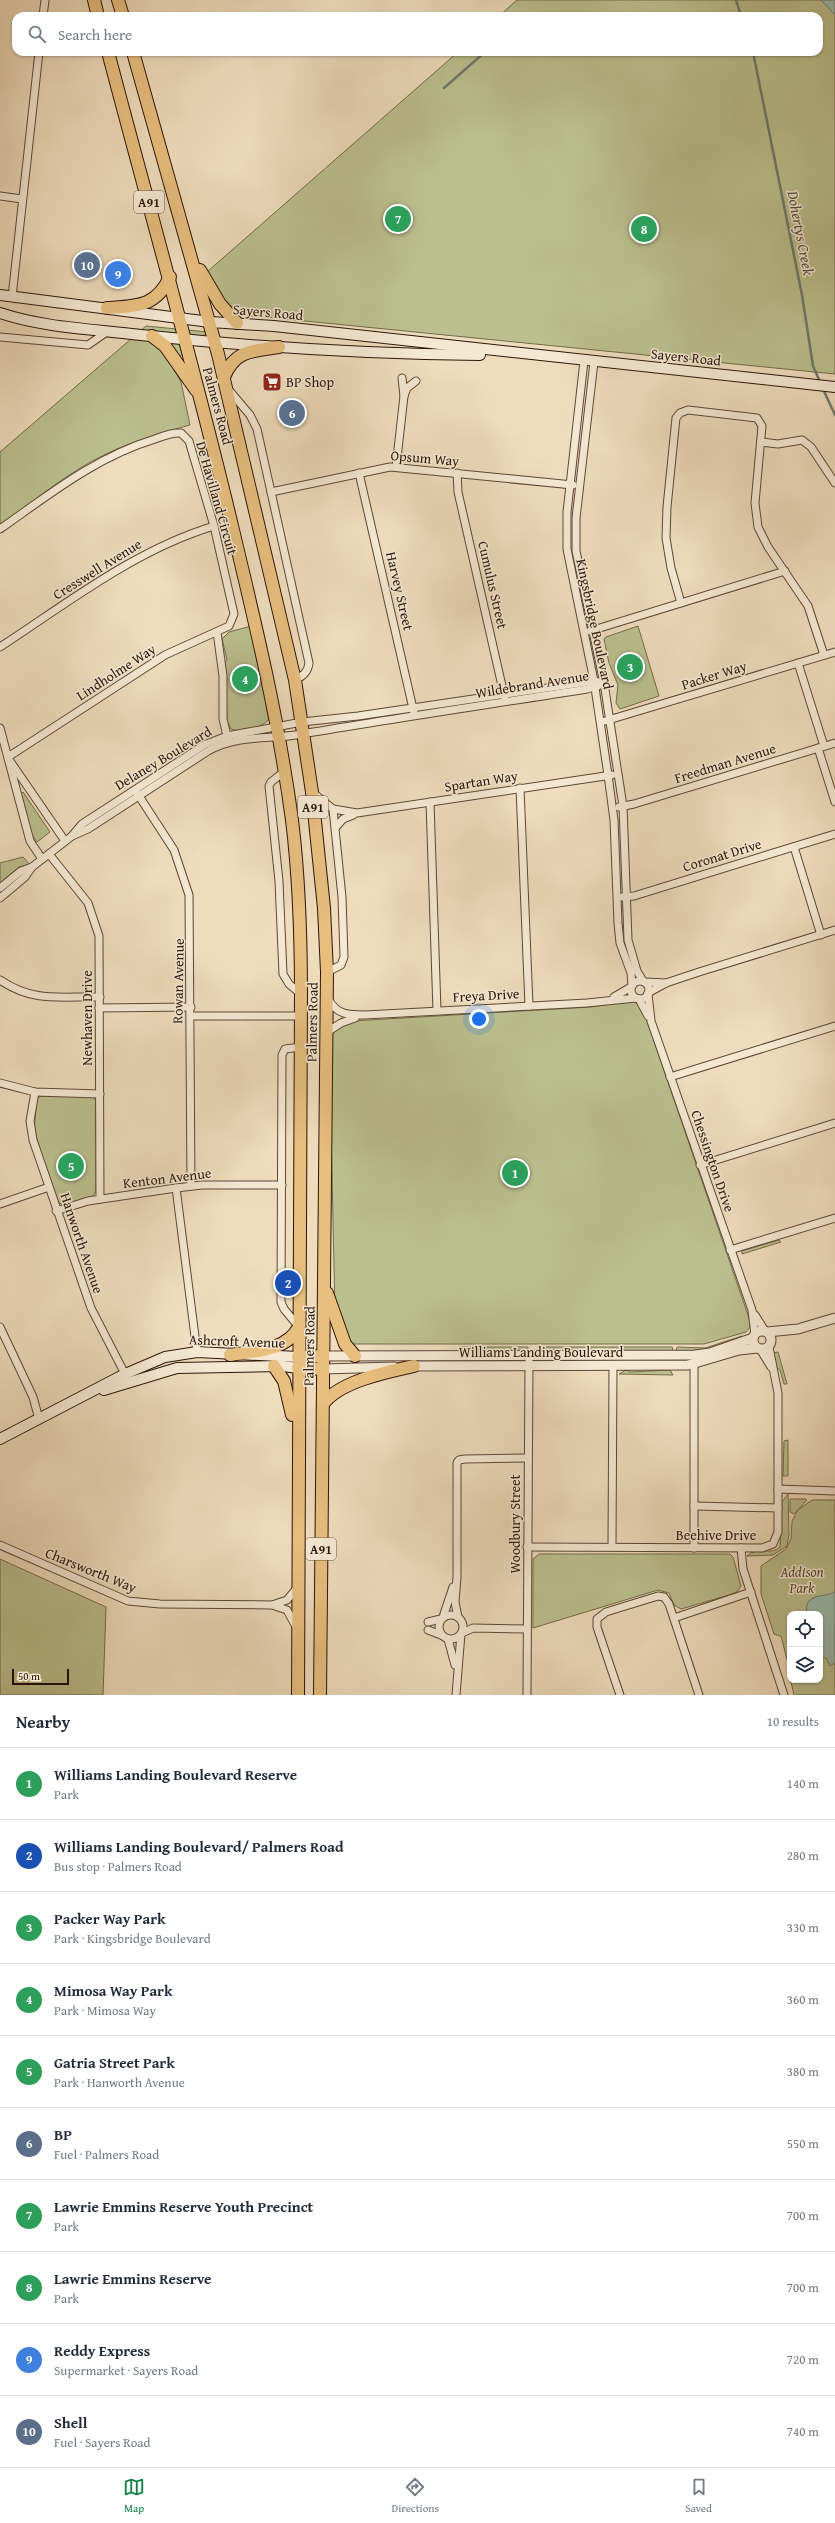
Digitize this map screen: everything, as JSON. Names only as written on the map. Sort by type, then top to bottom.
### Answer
[{"type":"highway","points":[[94,0],[97,12]]},
{"type":"highway","points":[[118,0],[122,12]]},
{"type":"highway","name":"Palmers Road","points":[[109,56],[181,318],[267,671],[285,771],[297,868],[302,994],[298,1363],[298,1695]]},
{"type":"highway","name":"Palmers Road","points":[[134,56],[215,342],[294,680],[304,734],[312,792],[324,908],[327,972],[320,1695]]},
{"type":"highway","points":[[192,257],[220,304],[237,324]]},
{"type":"highway","points":[[107,308],[138,306],[149,302],[158,296],[170,277]]},
{"type":"highway","points":[[152,336],[165,346],[201,398]]},
{"type":"highway","points":[[224,381],[229,365],[239,356],[248,352],[279,347]]},
{"type":"highway","points":[[324,1283],[345,1344],[355,1356]]},
{"type":"highway","points":[[230,1355],[276,1346],[292,1338],[299,1327]]},
{"type":"highway","points":[[298,1363],[323,1356]]},
{"type":"highway","points":[[298,1363],[323,1368]]},
{"type":"highway","points":[[274,1366],[280,1372],[289,1394],[298,1444]]},
{"type":"highway","points":[[323,1404],[330,1395],[341,1389],[382,1374],[414,1366]]},
{"type":"main road","name":"Sayers Road","points":[[0,295],[210,322],[832,386]]},
{"type":"main road","name":"Sayers Road","points":[[0,313],[45,324],[215,342],[379,354],[534,355]]},
{"type":"main road","name":"Ashcroft Avenue","points":[[0,1439],[125,1374],[165,1357],[198,1352],[298,1363]]},
{"type":"main road","name":"Ashcroft Avenue","points":[[89,1394],[178,1368],[274,1366],[298,1363]]},
{"type":"street","points":[[44,12],[45,0]]},
{"type":"street","points":[[12,297],[39,56]]},
{"type":"street","points":[[0,196],[22,199]]},
{"type":"street","points":[[0,337],[88,345],[108,331]]},
{"type":"street","name":"Kingsbridge Boulevard","points":[[589,361],[579,399],[566,536],[571,577],[595,684],[613,807],[616,897],[620,943],[630,973],[632,987]]},
{"type":"street","name":"Kingsbridge Boulevard","points":[[589,361],[588,400],[575,537],[581,575],[604,683],[618,774],[624,837],[628,940],[637,972],[644,982]]},
{"type":"street","points":[[396,467],[404,396],[402,378]]},
{"type":"street","name":"Palmers Road","points":[[224,381],[256,425],[309,663],[308,669],[302,677],[294,680]]},
{"type":"street","points":[[404,396],[407,388],[416,381]]},
{"type":"street","points":[[579,399],[588,400]]},
{"type":"street","points":[[681,603],[670,564],[666,528],[676,422],[680,413],[691,410],[757,418],[762,426],[756,495],[756,519],[763,539],[808,606],[824,655]]},
{"type":"street","name":"De Havilland Circuit","points":[[0,529],[101,460],[138,444],[178,433],[186,436],[189,441],[214,526],[233,611]]},
{"type":"street","points":[[761,442],[778,444],[802,440],[810,447],[835,483]]},
{"type":"street","name":"Opsum Way","points":[[271,492],[360,472],[396,467],[579,486]]},
{"type":"street","name":"Harvey Street","points":[[360,472],[414,712]]},
{"type":"street","name":"Cumulus Street","points":[[457,473],[458,492],[505,698]]},
{"type":"street","name":"Cresswell Avenue","points":[[0,647],[138,557],[170,541],[214,526]]},
{"type":"street","points":[[584,632],[785,570]]},
{"type":"street","points":[[571,577],[581,575]]},
{"type":"street","name":"Lindholme Way","points":[[8,757],[166,655],[232,624],[233,611]]},
{"type":"street","points":[[217,632],[228,739]]},
{"type":"street","name":"Packer Way","points":[[600,722],[835,652]]},
{"type":"street","points":[[798,663],[835,802]]},
{"type":"street","name":"Wildebrand Avenue","points":[[278,732],[302,722],[350,721],[604,683]]},
{"type":"street","name":"Wildebrand Avenue","points":[[278,732],[304,734],[350,721]]},
{"type":"street","points":[[0,728],[30,841],[42,859]]},
{"type":"street","name":"Delaney Boulevard","points":[[228,739],[264,736],[278,732]]},
{"type":"street","name":"Delaney Boulevard","points":[[0,888],[21,872],[32,867],[72,836],[82,824],[137,793],[204,745],[228,739],[278,732]]},
{"type":"street","name":"Freedman Avenue","points":[[613,807],[622,806],[835,743]]},
{"type":"street","points":[[8,757],[66,840]]},
{"type":"street","name":"Palmers Road","points":[[285,771],[271,782],[270,786],[279,881],[283,974],[289,984],[302,994]]},
{"type":"street","name":"Spartan Way","points":[[336,827],[343,819],[357,813],[618,774]]},
{"type":"street","points":[[16,788],[26,783]]},
{"type":"street","points":[[520,788],[529,1006]]},
{"type":"street","points":[[312,792],[333,809]]},
{"type":"street","name":"Rowan Avenue","points":[[137,793],[171,843],[188,886],[191,913],[191,1186]]},
{"type":"street","points":[[430,802],[437,1011]]},
{"type":"street","name":"Palmers Road","points":[[327,972],[339,968],[344,957],[342,897],[333,809]]},
{"type":"street","name":"Spartan Way","points":[[333,809],[357,813]]},
{"type":"street","name":"Coronat Drive","points":[[616,897],[626,897],[835,834]]},
{"type":"street","points":[[614,838],[624,837]]},
{"type":"street","points":[[794,847],[821,935]]},
{"type":"street","name":"Newhaven Drive","points":[[48,854],[88,903],[95,920],[100,945],[100,1199]]},
{"type":"street","name":"Delaney Boulevard","points":[[0,898],[25,877],[32,867]]},
{"type":"street","points":[[666,983],[636,982],[632,987],[631,992],[637,998],[666,983],[835,930]]},
{"type":"street","points":[[0,980],[13,989],[32,996],[100,997]]},
{"type":"street","points":[[644,982],[649,988],[648,993]]},
{"type":"street","name":"Freya Drive","points":[[608,1000],[632,987]]},
{"type":"street","name":"Chessington Drive","points":[[648,993],[651,1021]]},
{"type":"street","name":"Freya Drive","points":[[327,997],[333,1007],[341,1013],[365,1015],[529,1006],[637,998]]},
{"type":"street","name":"Chessington Drive","points":[[637,998],[651,1021],[700,1165],[752,1310],[766,1332]]},
{"type":"street","points":[[99,1008],[191,1007]]},
{"type":"street","name":"Freya Drive","points":[[327,1032],[348,1020],[365,1015]]},
{"type":"street","points":[[191,1016],[301,1016]]},
{"type":"street","points":[[670,1077],[835,1026]]},
{"type":"street","name":"Palmers Road","points":[[299,1327],[284,1309],[281,1302],[282,1056],[285,1049],[301,1047]]},
{"type":"street","points":[[0,1083],[35,1092],[100,1094]]},
{"type":"street","name":"Hanworth Avenue","points":[[35,1092],[31,1116],[31,1132],[56,1211],[91,1308],[125,1374]]},
{"type":"street","points":[[700,1165],[835,1123]]},
{"type":"street","name":"Kenton Avenue","points":[[56,1211],[100,1199],[191,1186],[282,1185]]},
{"type":"street","points":[[0,1204],[49,1188]]},
{"type":"street","points":[[176,1188],[198,1352]]},
{"type":"street","points":[[730,1250],[835,1218]]},
{"type":"street","name":"Chessington Drive","points":[[752,1310],[754,1336]]},
{"type":"street","name":"Williams Landing Boulevard","points":[[323,1368],[694,1364],[739,1350],[764,1347],[798,1329],[835,1318]]},
{"type":"street","points":[[0,1327],[33,1397],[44,1416]]},
{"type":"street","name":"Williams Landing Boulevard","points":[[323,1356],[695,1355],[710,1353],[766,1332],[798,1329]]},
{"type":"street","points":[[754,1336],[764,1347],[771,1336],[766,1332]]},
{"type":"street","name":"Beehive Drive","points":[[527,1547],[762,1548],[773,1544],[777,1536],[778,1508],[778,1393],[772,1367],[764,1347]]},
{"type":"street","name":"Woodbury Street","points":[[527,1695],[528,1365],[532,1355]]},
{"type":"street","points":[[694,1364],[694,1548]]},
{"type":"street","points":[[612,1547],[613,1366]]},
{"type":"street","points":[[456,1695],[461,1633],[463,1626],[459,1618],[455,1602],[457,1565],[457,1469],[459,1460],[528,1458]]},
{"type":"street","points":[[778,1489],[835,1491]]},
{"type":"street","points":[[694,1506],[778,1508]]},
{"type":"street","name":"Charsworth Way","points":[[0,1545],[110,1595],[133,1602],[160,1604],[272,1605],[286,1600],[298,1586]]},
{"type":"street","points":[[741,1548],[743,1569],[784,1695]]},
{"type":"street","points":[[441,1635],[438,1628],[453,1586],[457,1565]]},
{"type":"street","points":[[674,1618],[751,1592]]},
{"type":"street","points":[[620,1695],[597,1627],[599,1616],[658,1596],[664,1597],[668,1601],[699,1695]]},
{"type":"street","name":"Charsworth Way","points":[[272,1605],[290,1612],[299,1633]]},
{"type":"street","points":[[428,1622],[450,1614],[491,1627]]},
{"type":"street","points":[[428,1630],[448,1639],[455,1639],[461,1633],[473,1628],[491,1627],[528,1629]]},
{"type":"street","points":[[448,1639],[457,1673]]},
{"type":"green space","points":[[517,0],[835,0],[835,374],[235,314],[212,283],[207,272],[453,56],[823,56],[823,12],[504,12]]},
{"type":"green space","points":[[146,326],[208,332],[171,364],[181,382],[190,425],[137,441],[116,449],[92,461],[52,487],[0,525],[0,452]]},
{"type":"green space","points":[[251,626],[269,719],[262,725],[252,729],[235,730],[231,729],[227,721],[225,662],[227,660],[222,639],[229,632]]},
{"type":"green space","points":[[638,626],[659,696],[620,709],[616,703],[618,685],[609,663],[604,639]]},
{"type":"green space","points":[[23,792],[50,832],[37,842],[32,835],[21,794]]},
{"type":"green space","points":[[23,857],[30,865],[19,867],[0,883],[0,863]]},
{"type":"green space","points":[[633,1001],[640,1006],[647,1021],[751,1326],[746,1332],[704,1344],[350,1344],[335,1313],[329,1033],[352,1021],[590,1007]]},
{"type":"green space","points":[[41,1096],[93,1097],[96,1101],[96,1191],[92,1197],[64,1205],[57,1202],[34,1130],[37,1099]]},
{"type":"green space","points":[[779,1240],[781,1242],[742,1254],[742,1251]]},
{"type":"green space","points":[[742,1336],[744,1338],[704,1351],[676,1351],[677,1347],[705,1348]]},
{"type":"green space","points":[[459,1347],[528,1347],[528,1351],[459,1350]]},
{"type":"green space","points":[[537,1347],[673,1348],[672,1351],[543,1350]]},
{"type":"green space","points":[[778,1352],[787,1384],[784,1384],[780,1370],[777,1368],[773,1353]]},
{"type":"green space","points":[[536,1358],[673,1359],[673,1362],[534,1362]]},
{"type":"green space","points":[[626,1370],[630,1372],[670,1370],[673,1375],[619,1374]]},
{"type":"green space","points":[[788,1440],[788,1476],[783,1476],[784,1441]]},
{"type":"green space","points":[[788,1494],[789,1534],[787,1546],[773,1555],[747,1556],[751,1553],[759,1551],[776,1550],[780,1547],[782,1502]]},
{"type":"green space","points":[[790,1499],[807,1500],[794,1514],[790,1512]]},
{"type":"green space","name":"Addison Park","points":[[812,1500],[835,1500],[835,1695],[794,1695],[791,1683],[823,1683],[823,1611],[787,1611],[787,1659],[781,1636],[774,1634],[761,1594],[761,1566],[786,1549],[791,1539],[792,1521],[798,1510]]},
{"type":"green space","points":[[539,1554],[730,1554],[733,1557],[741,1586],[737,1592],[681,1609],[674,1605],[669,1593],[658,1590],[533,1628],[533,1559]]},
{"type":"green space","points":[[0,1559],[106,1607],[103,1695],[0,1695]]},
{"type":"shaded area","points":[[821,0],[835,0],[835,15]]},
{"type":"shaded area","points":[[835,1592],[835,1663],[830,1666],[826,1658],[823,1657],[823,1611],[807,1611],[807,1607],[808,1602],[811,1599]]},
{"type":"waterway","name":"Dohertys Creek","points":[[736,0],[740,12]]},
{"type":"waterway","points":[[444,88],[480,56]]},
{"type":"waterway","name":"Dohertys Creek","points":[[754,56],[802,295],[813,366],[820,382]]},
{"type":"waterway","name":"Dohertys Creek","points":[[823,389],[835,415]]},
{"type":"place","name":"Lawrie Emmins Reserve Youth Precinct","points":[[398,219]]},
{"type":"place","name":"Lawrie Emmins Reserve","points":[[644,229]]},
{"type":"place","name":"Shell","points":[[87,265]]},
{"type":"place","name":"Reddy Express","points":[[118,274]]},
{"type":"place","name":"BP Shop","points":[[272,382]]},
{"type":"place","name":"BP","points":[[292,413]]},
{"type":"place","name":"Packer Way Park","points":[[630,667]]},
{"type":"place","name":"Mimosa Way Park","points":[[245,679]]},
{"type":"place","name":"Gatria Street Park","points":[[71,1166]]},
{"type":"place","name":"Williams Landing Boulevard Reserve","points":[[515,1173]]},
{"type":"place","name":"Williams Landing Boulevard/ Palmers Road","points":[[288,1283]]}]
